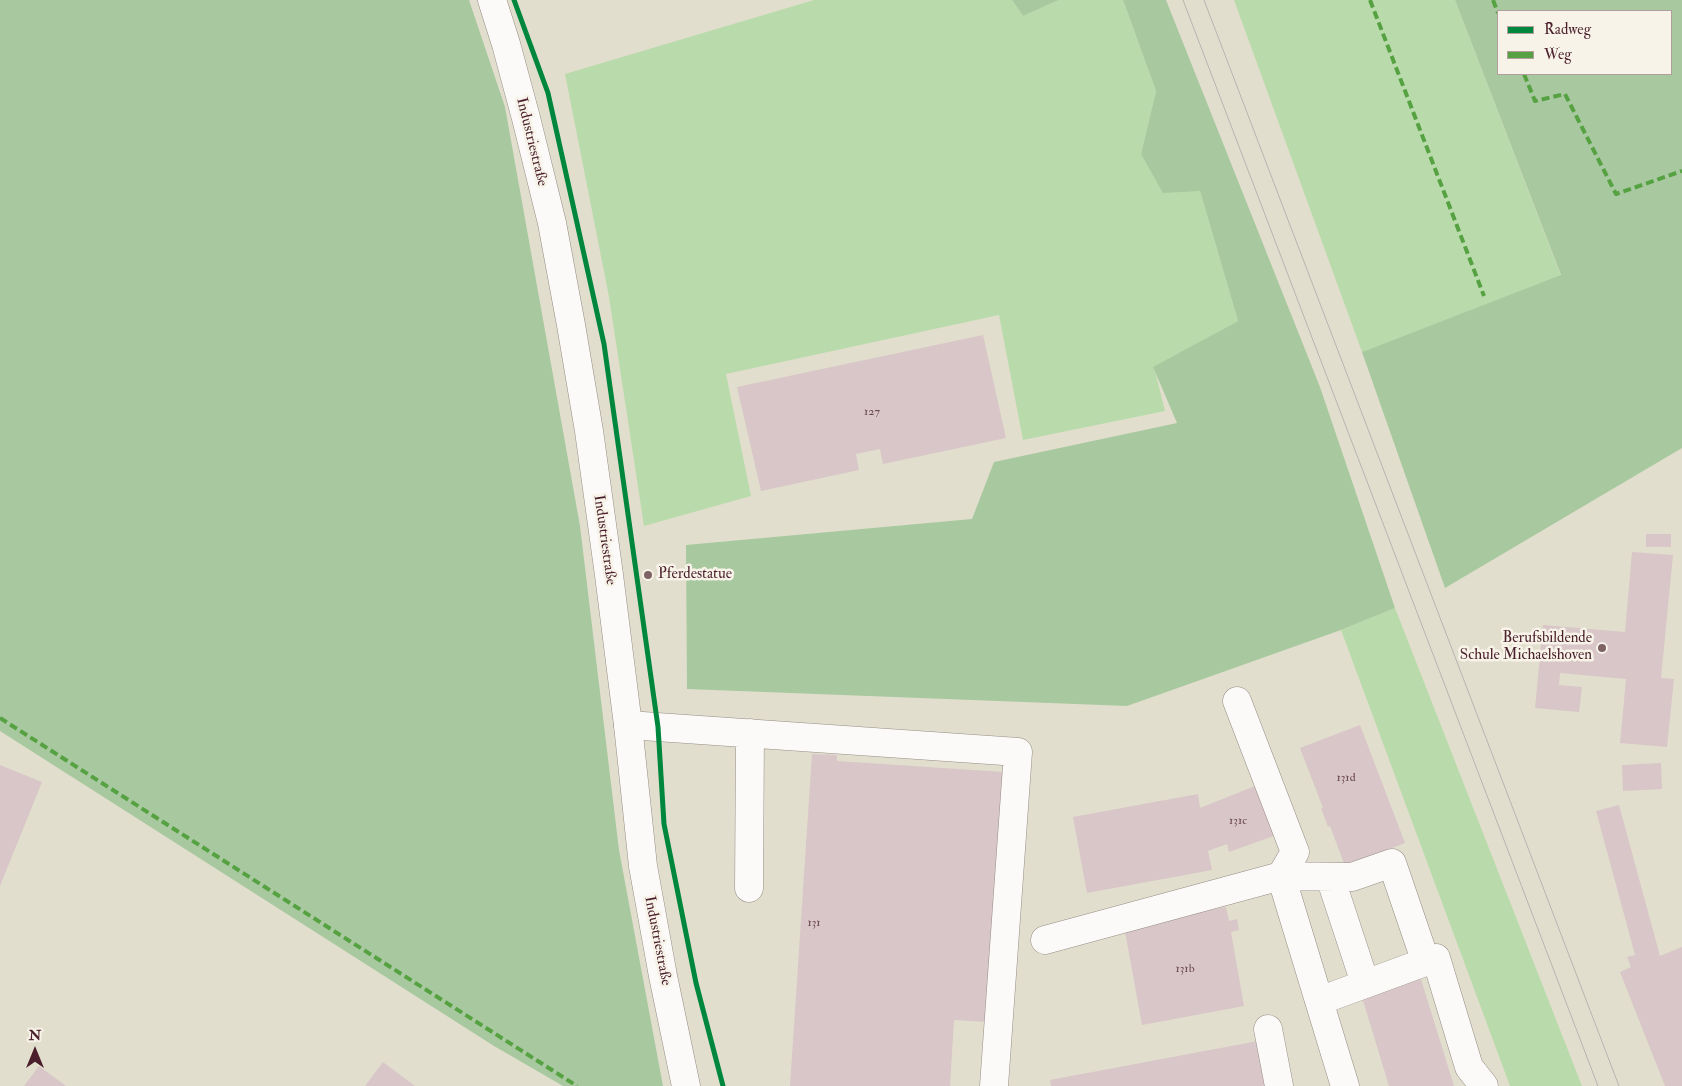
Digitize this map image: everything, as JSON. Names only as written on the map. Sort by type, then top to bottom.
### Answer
[{"type":"main road","name":"Industriestraße","points":[[492,0],[506,44],[547,204],[571,325],[592,450],[628,725],[643,866],[686,1086]]},
{"type":"main road","points":[[1237,702],[1295,852],[1281,876],[1345,1086]]},
{"type":"main road","points":[[628,725],[1018,752],[994,1086]]},
{"type":"main road","points":[[749,888],[750,733]]},
{"type":"main road","points":[[1045,940],[1281,876],[1352,877],[1392,863],[1421,948]]},
{"type":"main road","points":[[1330,877],[1361,972]]},
{"type":"main road","points":[[1319,1001],[1436,958],[1469,1066],[1484,1086]]},
{"type":"main road","points":[[1268,1029],[1279,1086]]},
{"type":"green space","points":[[0,0],[469,0],[505,107],[580,526],[619,850],[663,1086],[563,1086],[494,1046],[0,731]]},
{"type":"green space","points":[[814,0],[1012,0],[1023,16],[1059,0],[1123,0],[1156,91],[1141,154],[1200,191],[1238,321],[1154,367],[1165,411],[1023,440],[999,315],[726,374],[751,496],[644,526],[609,297],[565,74]]},
{"type":"green space","points":[[1012,0],[1059,0],[1023,16]]},
{"type":"green space","points":[[1123,0],[1166,0],[1320,387],[1395,608],[1341,630],[1127,706],[687,689],[686,545],[972,519],[994,462],[1177,423],[1153,367],[1238,321],[1200,191],[1163,193],[1141,154],[1156,91]]},
{"type":"green space","points":[[1234,0],[1455,0],[1561,276],[1362,352]]},
{"type":"green space","points":[[1455,0],[1682,0],[1682,448],[1445,588],[1362,352],[1561,275]]},
{"type":"green space","points":[[1395,608],[1582,1086],[1510,1086],[1341,630]]},
{"type":"building","points":[[983,335],[1006,438],[883,464],[880,449],[856,454],[859,470],[761,491],[737,387]]},
{"type":"building","points":[[1646,534],[1671,534],[1671,547],[1646,547]]},
{"type":"building","name":"Berufsbildende Schule Michaelshoven","points":[[1632,552],[1673,555],[1661,678],[1674,679],[1667,747],[1620,743],[1626,679],[1560,673],[1559,685],[1582,687],[1579,712],[1535,708],[1543,625],[1625,632]]},
{"type":"building","points":[[1360,725],[1405,843],[1345,866],[1330,826],[1328,827],[1321,808],[1323,808],[1300,748]]},
{"type":"building","points":[[812,754],[837,755],[837,761],[1003,772],[987,1022],[954,1020],[950,1086],[790,1086]]},
{"type":"building","points":[[1661,763],[1662,789],[1623,791],[1622,765]]},
{"type":"building","points":[[0,765],[42,782],[0,886]]},
{"type":"building","points":[[1260,784],[1279,834],[1229,852],[1227,844],[1208,851],[1212,870],[1087,893],[1073,817],[1198,794],[1200,808]]},
{"type":"building","points":[[1619,805],[1660,956],[1682,947],[1682,1086],[1665,1086],[1620,972],[1631,967],[1627,957],[1635,955],[1596,811]]},
{"type":"building","points":[[1226,907],[1229,921],[1237,919],[1239,930],[1231,932],[1244,1006],[1142,1025],[1124,926]]},
{"type":"building","points":[[1420,976],[1454,1086],[1389,1086],[1361,994]]},
{"type":"building","points":[[1258,1041],[1267,1086],[1051,1086],[1050,1080]]},
{"type":"building","points":[[383,1062],[415,1086],[365,1086]]},
{"type":"building","points":[[39,1066],[66,1086],[24,1086]]},
{"type":"tram line","points":[[1183,0],[1598,1086]]},
{"type":"tram line","points":[[1204,0],[1619,1086]]},
{"type":"marked path","points":[[1370,0],[1484,296]]},
{"type":"marked path","points":[[1493,0],[1497,10]]},
{"type":"marked path","points":[[1524,75],[1535,101],[1565,94],[1616,194],[1682,171]]},
{"type":"marked path","points":[[0,718],[577,1086]]},
{"type":"cycle path","points":[[514,0],[548,93],[604,344],[658,727],[664,824],[696,983],[723,1086]]},
{"type":"place","name":"Pferdestatue","points":[[648,575]]},
{"type":"place","name":"Berufsbildende Schule Michaelshoven","points":[[1602,648]]}]
